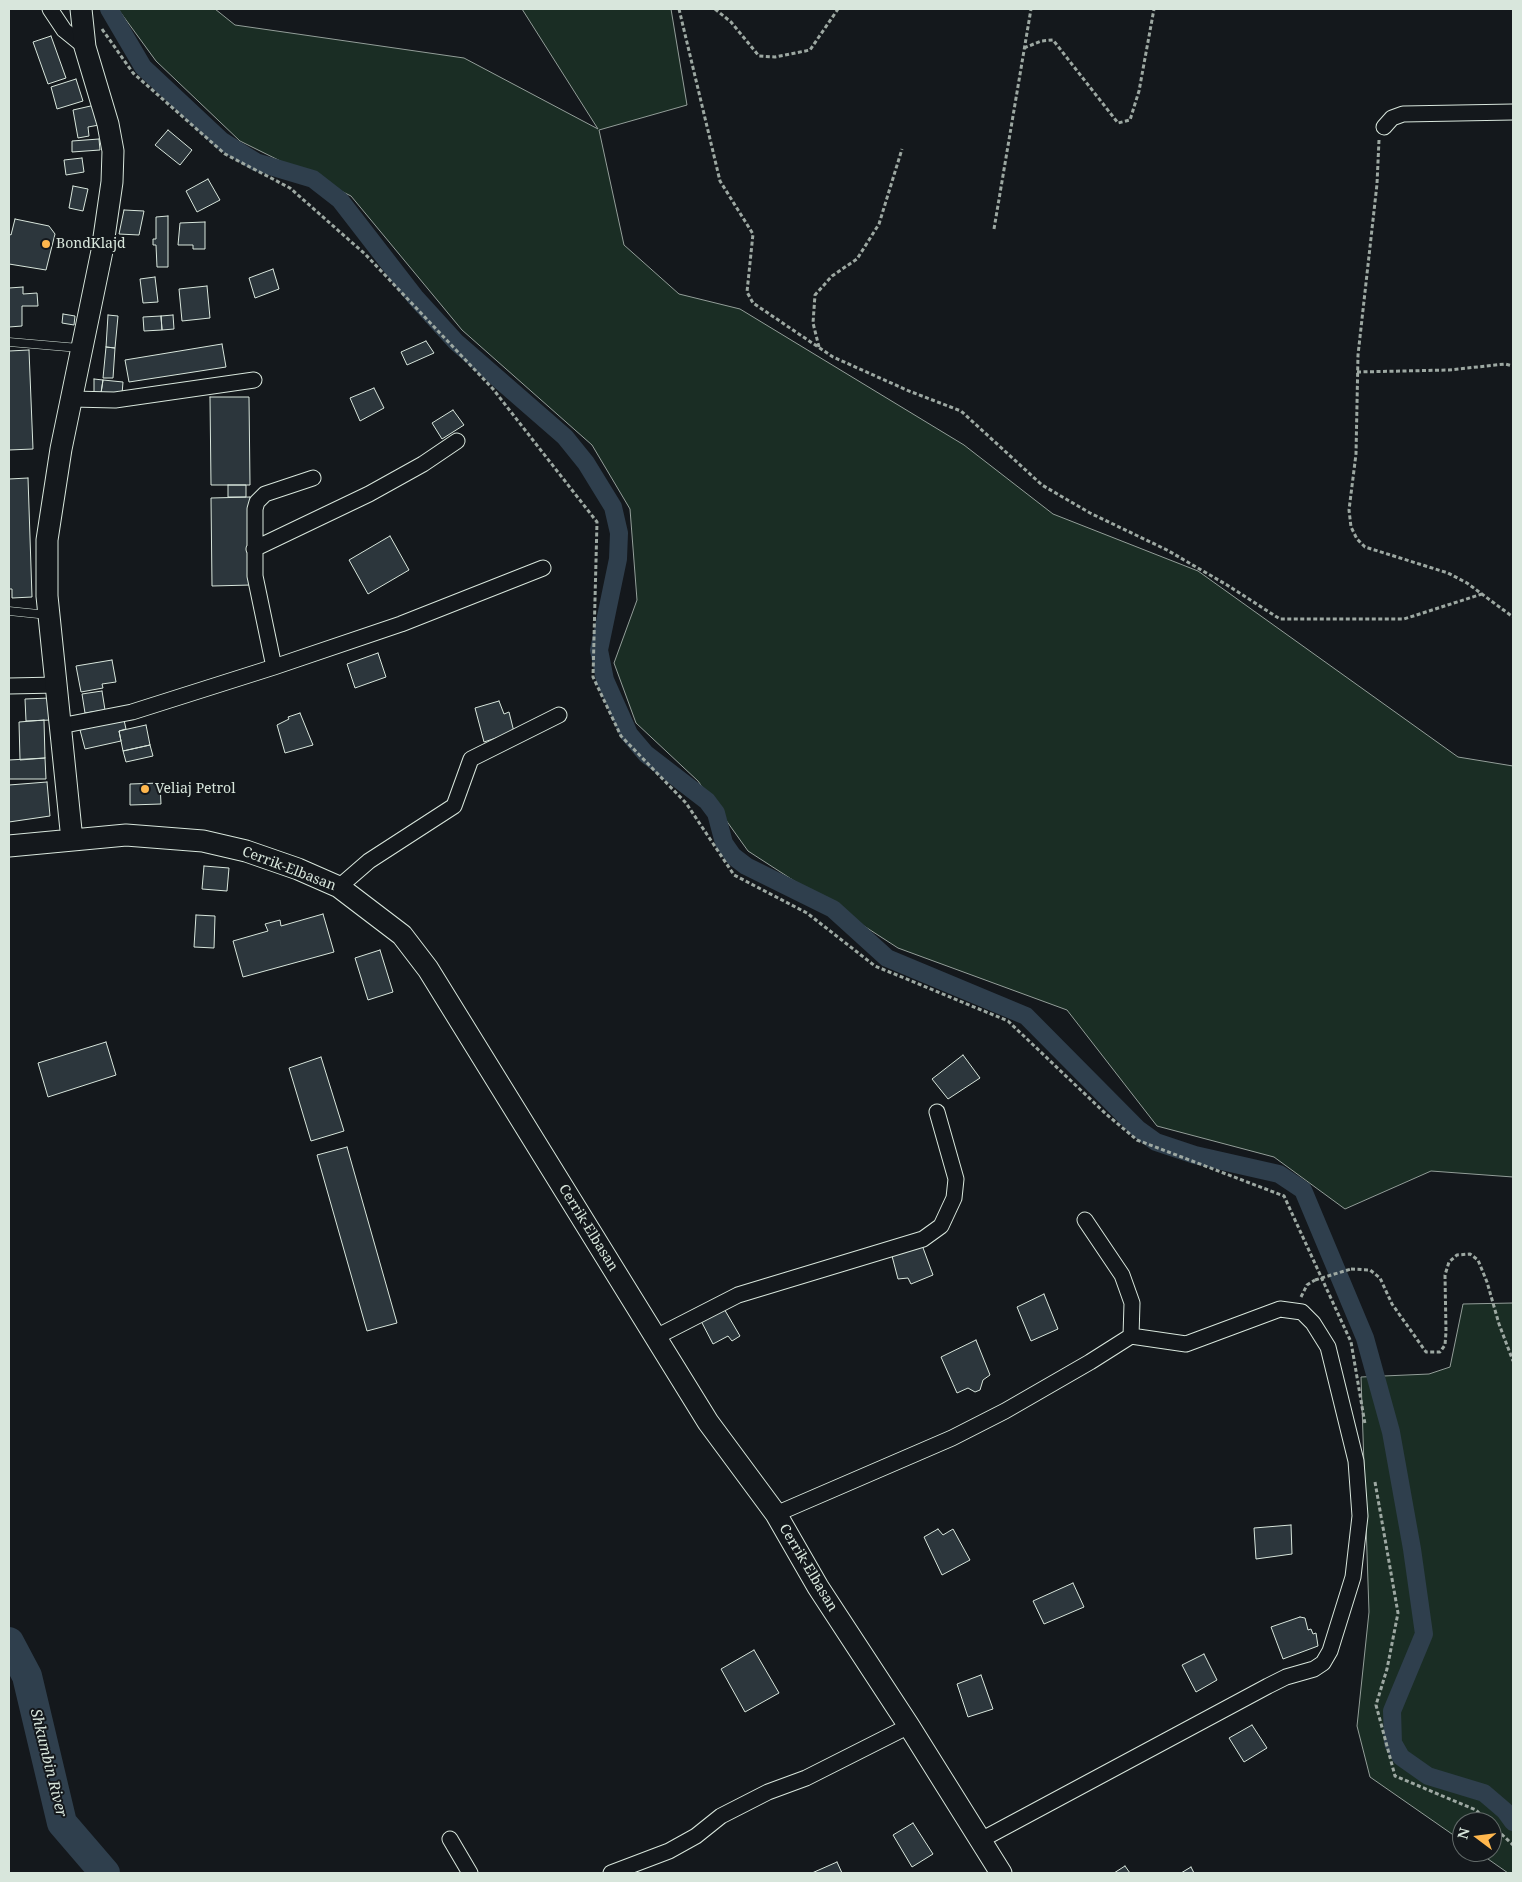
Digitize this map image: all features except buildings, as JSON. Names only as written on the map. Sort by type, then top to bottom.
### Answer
[{"type":"main road","points":[[72,840],[47,596],[47,540],[61,448],[102,251],[112,174],[113,151],[108,124],[85,47],[81,9]]},
{"type":"main road","name":"Cerrik-Elbasan","points":[[9,846],[126,835],[203,841],[272,860],[339,887],[402,936],[428,969],[708,1422],[776,1514],[818,1587],[909,1726],[979,1842],[1001,1873]]},
{"type":"street","points":[[50,9],[64,30],[85,47]]},
{"type":"street","points":[[1384,127],[1392,118],[1403,114],[1513,112]]},
{"type":"street","points":[[72,399],[115,400],[254,380]]},
{"type":"street","points":[[254,549],[369,494],[424,464],[457,441]]},
{"type":"street","points":[[274,667],[256,584],[254,549],[255,509],[261,497],[314,478]]},
{"type":"street","points":[[60,726],[132,712],[274,667],[401,624],[543,568]]},
{"type":"street","points":[[9,686],[57,685]]},
{"type":"street","points":[[339,887],[370,861],[454,806],[471,759],[559,715]]},
{"type":"street","points":[[656,1337],[738,1295],[924,1239],[941,1226],[954,1198],[956,1179],[937,1112]]},
{"type":"street","points":[[1085,1220],[1122,1276],[1132,1303],[1131,1336]]},
{"type":"street","points":[[776,1514],[952,1438],[1073,1372],[1131,1336],[1186,1344],[1280,1309],[1302,1312],[1313,1323],[1328,1347],[1356,1461],[1360,1488],[1360,1516],[1353,1578],[1332,1643],[1323,1663],[1260,1690],[979,1842]]},
{"type":"street","points":[[611,1873],[669,1851],[696,1836],[721,1816],[768,1792],[806,1778],[909,1726]]},
{"type":"street","points":[[450,1839],[470,1873]]},
{"type":"lane","points":[[9,342],[81,348]]},
{"type":"lane","points":[[9,611],[50,616]]},
{"type":"path","points":[[679,9],[720,182],[754,234],[747,292],[754,303],[819,348],[864,372],[961,411],[1042,485],[1090,513],[1167,550],[1280,619],[1404,619],[1482,594]]},
{"type":"path","points":[[715,9],[731,22],[759,56],[775,56],[810,50],[838,9]]},
{"type":"path","points":[[994,229],[1031,9]]},
{"type":"path","points":[[1024,48],[1041,41],[1053,40],[1118,123],[1130,120],[1139,90],[1154,9]]},
{"type":"path","points":[[100,25],[133,74],[225,154],[290,188],[365,254],[493,389],[597,522],[593,677],[621,736],[686,803],[734,875],[807,914],[875,966],[1008,1021],[1106,1114],[1137,1140],[1284,1196],[1306,1250],[1351,1342],[1366,1430]]},
{"type":"path","points":[[1384,127],[1379,140],[1377,184],[1357,372],[1356,454],[1349,510],[1351,527],[1357,539],[1365,547],[1448,573],[1482,594],[1513,617]]},
{"type":"path","points":[[819,348],[813,323],[816,295],[832,276],[857,259],[879,224],[902,149]]},
{"type":"path","points":[[1357,372],[1449,370],[1505,364],[1513,366]]},
{"type":"path","points":[[1302,1312],[1300,1295],[1307,1285],[1315,1280],[1351,1269],[1370,1270],[1380,1278],[1392,1304],[1426,1352],[1440,1352],[1445,1345],[1446,1332],[1445,1275],[1449,1262],[1457,1255],[1470,1254],[1478,1260],[1487,1282],[1499,1324],[1513,1361]]},
{"type":"path","points":[[1374,1478],[1398,1613],[1387,1669],[1376,1705],[1395,1776],[1478,1812]]},
{"type":"path","points":[[1502,1835],[1513,1846]]},
{"type":"green space","points":[[118,9],[215,9],[235,25],[464,58],[598,129],[522,9],[671,9],[687,105],[599,130],[624,245],[679,294],[740,309],[964,445],[1053,514],[1198,571],[1458,757],[1513,766],[1513,1177],[1431,1171],[1345,1209],[1274,1157],[1157,1126],[1067,1010],[898,948],[748,851],[698,781],[636,723],[614,663],[637,600],[630,509],[592,445],[462,330],[351,196],[240,141],[156,61]]},
{"type":"green space","points":[[1513,1303],[1513,1873],[1508,1873],[1492,1862],[1502,1862],[1502,1812],[1452,1812],[1452,1834],[1370,1777],[1357,1726],[1369,1612],[1361,1377],[1429,1374],[1450,1367],[1463,1304]]},
{"type":"waterway","points":[[109,9],[143,67],[222,141],[256,162],[313,179],[340,200],[415,297],[456,342],[565,437],[586,463],[613,507],[619,533],[618,559],[599,650],[605,680],[629,734],[646,754],[707,801],[716,813],[724,843],[733,856],[746,866],[833,909],[887,958],[1026,1016],[1138,1129],[1156,1142],[1195,1155],[1279,1174],[1303,1190],[1365,1338],[1391,1432],[1412,1549],[1424,1634],[1392,1711],[1393,1743],[1401,1757],[1428,1776],[1484,1793],[1505,1811],[1513,1822]]},
{"type":"waterway","name":"Shkumbin River","points":[[9,1642],[27,1676],[62,1823],[105,1873]]},
{"type":"place","name":"BondKlajd","points":[[46,244]]},
{"type":"place","name":"Veliaj Petrol","points":[[145,789]]}]
